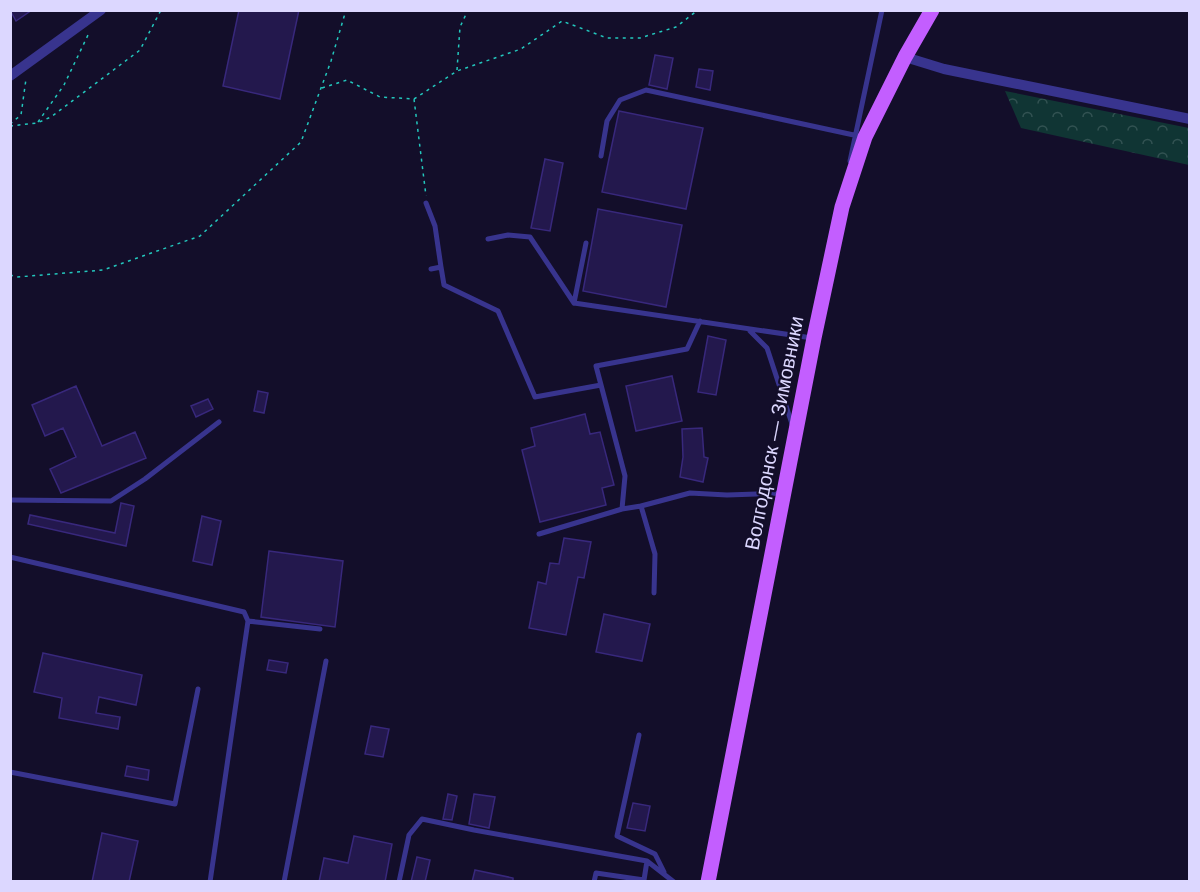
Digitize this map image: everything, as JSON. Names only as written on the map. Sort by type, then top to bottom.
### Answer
[{"type":"main road","name":"Волгодонск — Зимовники","points":[[708,882],[814,338],[860,136],[932,10]]},
{"type":"street","points":[[10,76],[100,10]]},
{"type":"street","points":[[905,57],[944,69],[1190,119]]},
{"type":"lane","points":[[601,156],[607,121],[620,100],[646,90],[860,136],[882,10]]},
{"type":"lane","points":[[426,203],[435,226],[444,285],[498,312],[535,397],[601,385]]},
{"type":"lane","points":[[488,239],[508,236],[530,237],[574,303],[814,338]]},
{"type":"lane","points":[[574,303],[586,243]]},
{"type":"lane","points":[[431,269],[441,267]]},
{"type":"lane","points":[[622,509],[625,476],[596,366],[687,349],[700,321]]},
{"type":"lane","points":[[749,330],[767,348],[796,434]]},
{"type":"lane","points":[[10,500],[111,501],[146,479],[219,422]]},
{"type":"lane","points":[[539,534],[622,509],[690,493],[727,495],[783,493]]},
{"type":"lane","points":[[641,506],[655,554],[654,593]]},
{"type":"lane","points":[[10,557],[244,612],[248,621],[210,882]]},
{"type":"lane","points":[[248,621],[320,629]]},
{"type":"lane","points":[[284,882],[326,661]]},
{"type":"lane","points":[[10,772],[175,804],[198,689]]},
{"type":"lane","points":[[639,735],[617,836],[655,854],[666,876]]},
{"type":"lane","points":[[399,882],[410,835],[422,819],[474,831],[647,861],[674,882]]},
{"type":"lane","points":[[594,882],[596,873],[644,880],[647,861]]},
{"type":"path","points":[[10,125],[37,123],[51,117],[140,50],[161,10]]},
{"type":"path","points":[[10,275],[17,278],[103,270],[200,236],[301,142],[346,10]]},
{"type":"path","points":[[457,71],[460,27],[468,10]]},
{"type":"path","points":[[321,88],[347,80],[380,97],[414,99],[457,71],[521,49],[562,21],[607,38],[640,38],[676,27],[698,10]]},
{"type":"path","points":[[37,123],[64,85],[90,31]]},
{"type":"path","points":[[10,125],[21,115],[26,65]]},
{"type":"path","points":[[414,99],[426,203]]},
{"type":"green space","points":[[1005,91],[1189,128],[1189,165],[1021,128]]},
{"type":"building","points":[[10,10],[32,10],[16,21]]},
{"type":"building","points":[[239,10],[299,10],[280,99],[223,86]]},
{"type":"building","points":[[655,55],[673,58],[667,89],[649,85]]},
{"type":"building","points":[[699,69],[713,71],[710,90],[696,87]]},
{"type":"building","points":[[619,111],[703,128],[686,209],[602,192]]},
{"type":"building","points":[[545,159],[563,163],[550,231],[531,228]]},
{"type":"building","points":[[598,209],[682,225],[666,307],[583,291]]},
{"type":"building","points":[[708,336],[726,340],[716,395],[698,392]]},
{"type":"building","points":[[672,376],[682,421],[636,431],[626,386]]},
{"type":"building","points":[[76,386],[102,446],[135,432],[146,458],[61,493],[50,469],[76,457],[63,428],[45,436],[32,405]]},
{"type":"building","points":[[258,391],[268,393],[264,413],[254,411]]},
{"type":"building","points":[[208,399],[213,409],[196,417],[191,406]]},
{"type":"building","points":[[585,414],[590,434],[600,432],[614,485],[602,488],[606,505],[540,522],[522,450],[535,446],[531,428]]},
{"type":"building","points":[[702,428],[704,457],[708,458],[703,482],[680,477],[683,457],[682,429]]},
{"type":"building","points":[[121,503],[134,506],[126,546],[28,524],[30,515],[115,533]]},
{"type":"building","points":[[202,516],[221,521],[212,565],[193,561]]},
{"type":"building","points":[[564,538],[591,542],[584,578],[578,577],[566,635],[529,628],[538,582],[546,584],[550,563],[559,564]]},
{"type":"building","points":[[269,551],[343,561],[335,627],[261,617]]},
{"type":"building","points":[[604,614],[650,624],[642,661],[596,652]]},
{"type":"building","points":[[43,653],[142,675],[136,705],[99,697],[96,713],[120,717],[118,729],[59,718],[62,698],[34,692]]},
{"type":"building","points":[[269,660],[288,663],[286,673],[267,670]]},
{"type":"building","points":[[371,726],[389,729],[383,757],[365,754]]},
{"type":"building","points":[[127,766],[149,770],[148,780],[125,776]]},
{"type":"building","points":[[448,794],[457,796],[452,820],[443,819]]},
{"type":"building","points":[[474,794],[495,797],[489,828],[469,824]]},
{"type":"building","points":[[633,803],[650,806],[645,831],[627,828]]},
{"type":"building","points":[[102,833],[138,841],[129,882],[92,882]]},
{"type":"building","points":[[354,836],[392,844],[385,882],[319,882],[324,858],[348,863]]},
{"type":"building","points":[[417,857],[430,860],[425,882],[411,882]]},
{"type":"building","points":[[475,870],[513,878],[513,882],[472,882]]}]
